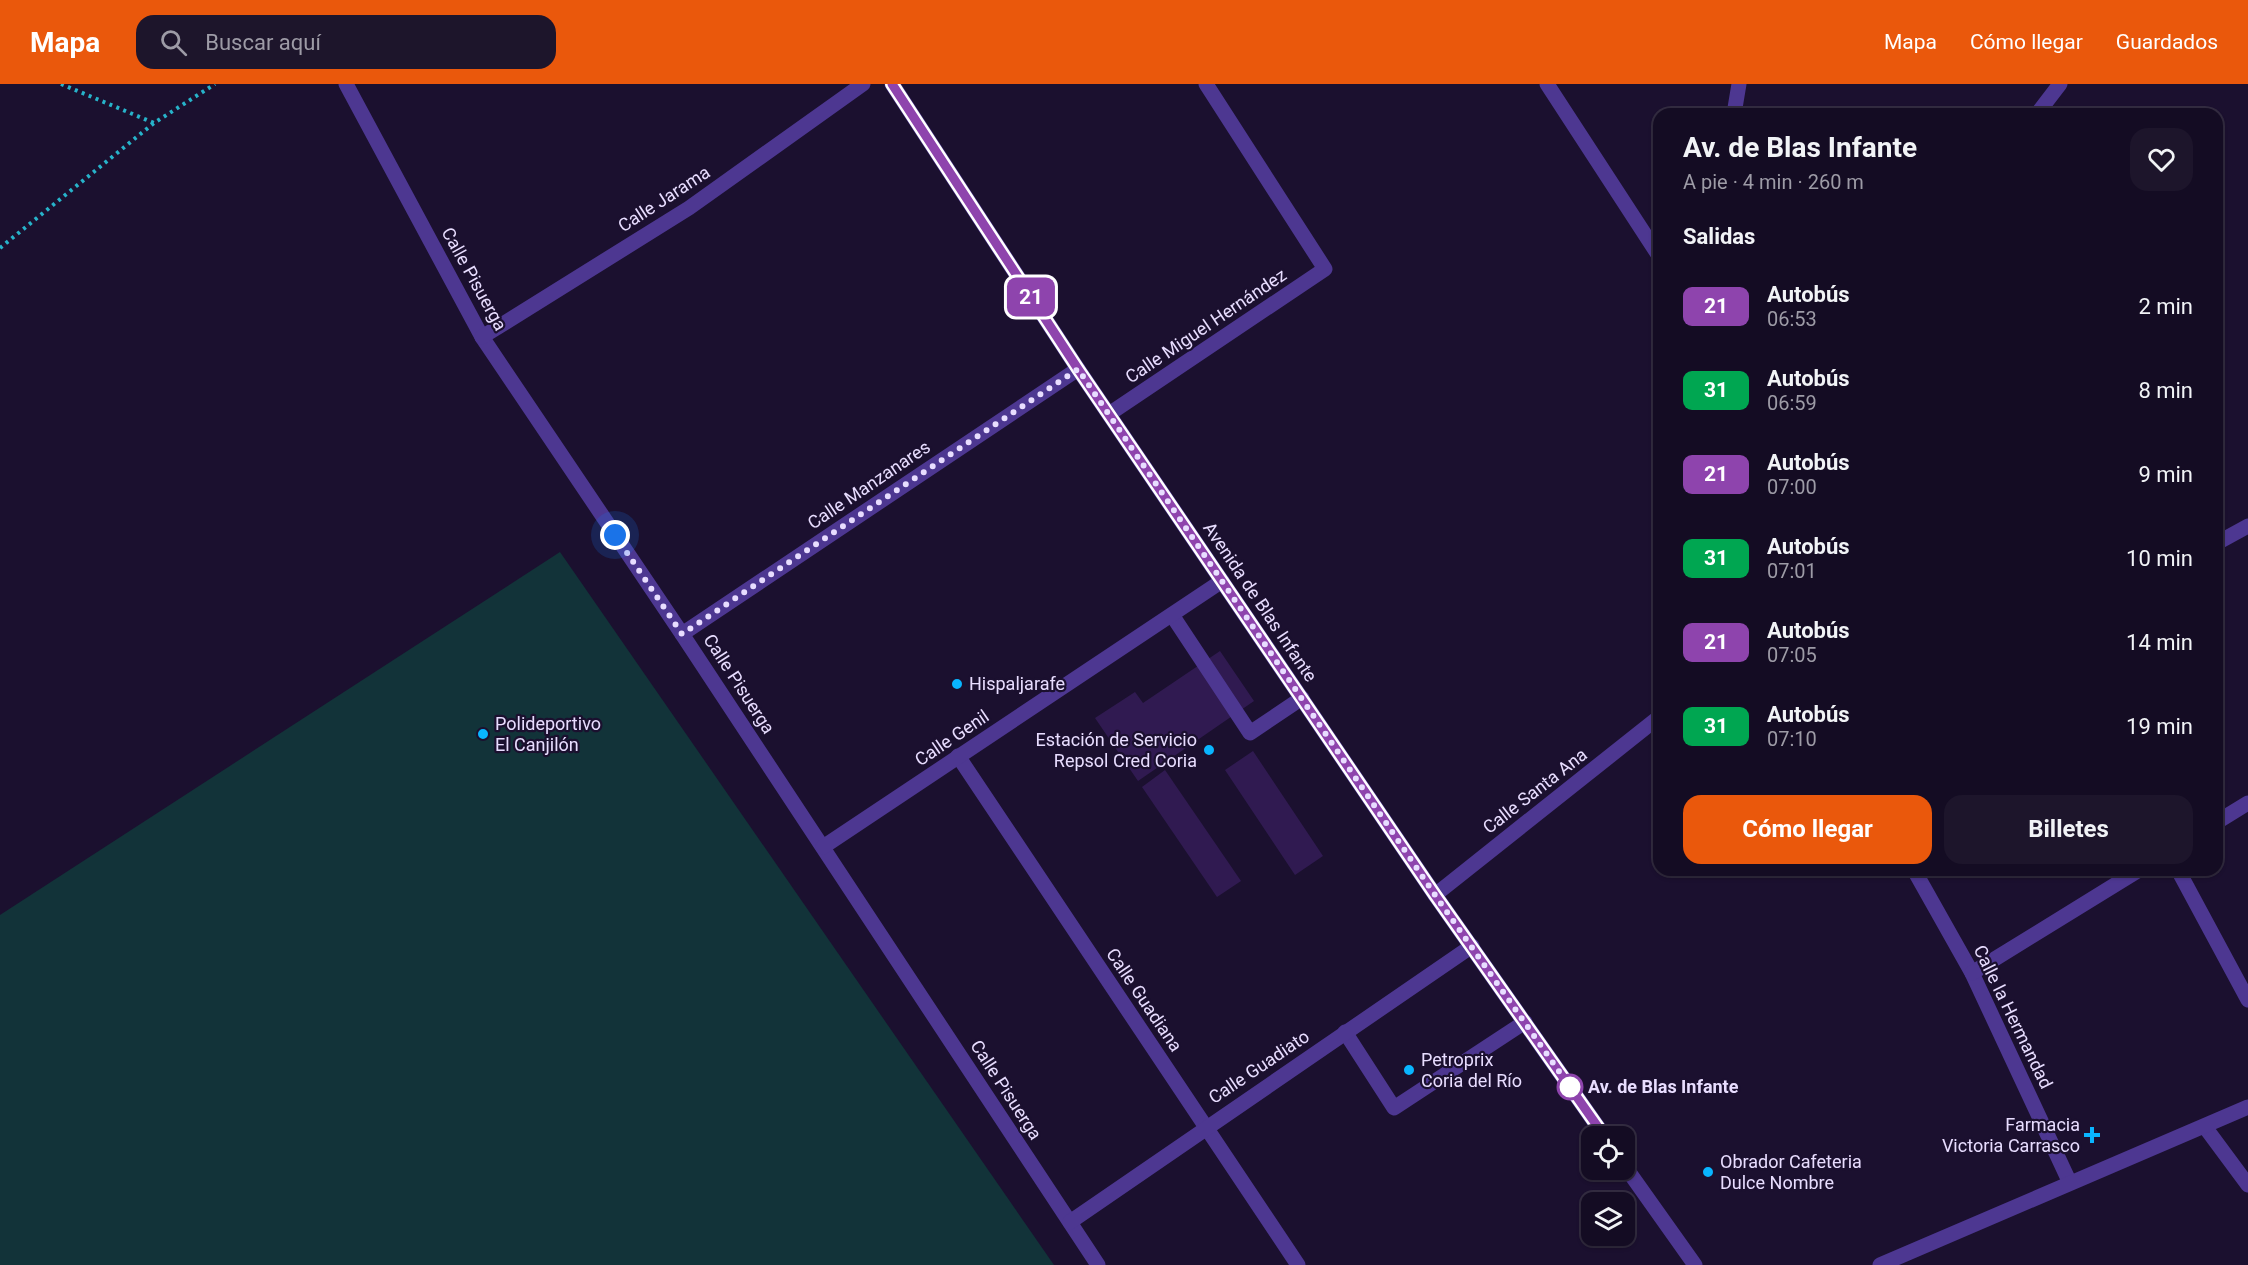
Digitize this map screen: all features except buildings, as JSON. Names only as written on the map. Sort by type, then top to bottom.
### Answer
[{"type":"street","name":"Calle Pisuerga","points":[[346,84],[482,337],[682,634],[1098,1265]]},
{"type":"street","name":"Calle Jarama","points":[[482,337],[690,208],[863,84]]},
{"type":"street","name":"Avenida de Blas Infante","points":[[892,84],[1078,369],[1435,895],[1597,1126]]},
{"type":"street","name":"Calle Miguel Hernández","points":[[1109,414],[1325,269],[1206,84]]},
{"type":"street","points":[[1547,84],[1653,247]]},
{"type":"street","points":[[1735,108],[1740,84]]},
{"type":"street","points":[[2042,108],[2060,84]]},
{"type":"street","name":"Calle Manzanares","points":[[682,634],[1078,369]]},
{"type":"street","points":[[2223,540],[2248,526]]},
{"type":"street","name":"Calle Genil","points":[[823,847],[1222,581]]},
{"type":"street","points":[[1172,615],[1250,733],[1302,698]]},
{"type":"street","name":"Calle Santa Ana","points":[[1435,895],[1653,722]]},
{"type":"street","name":"Calle Guadiana","points":[[958,756],[1298,1265]]},
{"type":"street","points":[[2223,818],[2248,803]]},
{"type":"street","name":"Calle la Hermandad","points":[[1917,876],[1972,973],[2070,1183]]},
{"type":"street","points":[[1972,973],[2129,876]]},
{"type":"street","points":[[2181,876],[2248,1000]]},
{"type":"street","name":"Calle Guadiato","points":[[1070,1222],[1205,1127],[1472,946]]},
{"type":"street","points":[[1345,1032],[1394,1108],[1525,1022]]},
{"type":"street","points":[[1880,1265],[2248,1107]]},
{"type":"street","points":[[2205,1127],[2248,1185]]},
{"type":"street","points":[[1635,1180],[1695,1265]]},
{"type":"path","points":[[61,84],[154,123]]},
{"type":"path","points":[[0,249],[154,123],[215,84]]},
{"type":"green space","name":"Polideportivo El Canjilón","points":[[560,552],[1054,1265],[0,1265],[0,915]]},
{"type":"bus line","name":"21","points":[[892,84],[1078,369],[1435,895],[1597,1126]]},
{"type":"place","name":"Hispaljarafe","points":[[957,684]]},
{"type":"place","name":"Polideportivo El Canjilón","points":[[483,734]]},
{"type":"place","name":"Estación de Servicio Repsol Cred Coria","points":[[1209,750]]},
{"type":"place","name":"Petroprix Coria del Río","points":[[1409,1070]]},
{"type":"place","name":"Av. de Blas Infante","points":[[1570,1087]]},
{"type":"place","name":"Farmacia Victoria Carrasco","points":[[2092,1135]]},
{"type":"place","name":"Obrador Cafeteria Dulce Nombre","points":[[1708,1172]]},
{"type":"route","points":[[615,535],[682,634],[1078,369],[1435,895],[1570,1087]]}]
